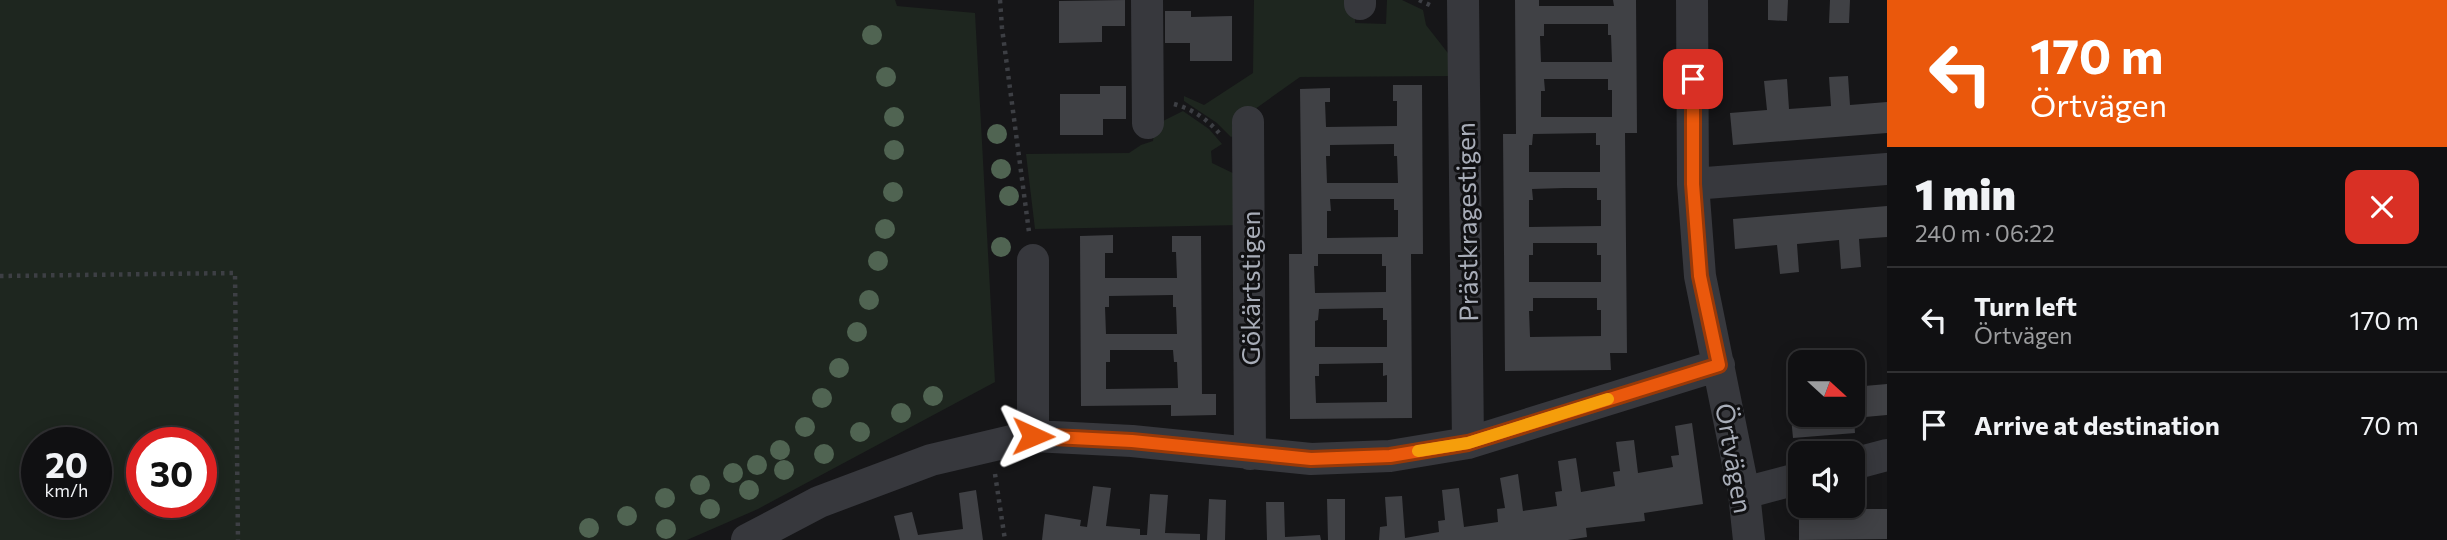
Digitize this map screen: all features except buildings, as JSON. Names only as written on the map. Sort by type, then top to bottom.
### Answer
[{"type":"street","points":[[1147,0],[1148,110]]},
{"type":"street","name":"Prästkragestigen","points":[[1463,0],[1468,443]]},
{"type":"street","name":"Örtvägen","points":[[1692,0],[1693,184],[1700,276],[1744,494],[1749,540]]},
{"type":"street","name":"Gökärtstigen","points":[[1248,122],[1250,454]]},
{"type":"street","points":[[1693,184],[1887,169]]},
{"type":"street","points":[[1033,260],[1033,436]]},
{"type":"street","points":[[747,540],[819,502],[931,460],[1033,436],[1132,441],[1311,459],[1377,457],[1468,443],[1719,365]]},
{"type":"street","points":[[1865,460],[1887,454]]},
{"type":"street","points":[[1744,494],[1788,482]]},
{"type":"path","points":[[1000,0],[1033,260]]},
{"type":"path","points":[[1148,110],[1186,108],[1210,122],[1225,139],[1248,154]]},
{"type":"path","points":[[0,276],[235,273],[239,540]]},
{"type":"path","points":[[992,445],[1005,540]]},
{"type":"shaded area","points":[[0,0],[895,0],[897,6],[975,13],[995,382],[758,509],[687,540],[0,540]]},
{"type":"shaded area","points":[[1254,0],[1355,0],[1355,23],[1386,24],[1387,0],[1402,0],[1423,10],[1426,25],[1451,57],[1456,76],[1300,77],[1241,119],[1241,131],[1231,137],[1217,123],[1184,101],[1184,96],[1204,105],[1253,73]]},
{"type":"shaded area","points":[[1183,111],[1209,129],[1222,144],[1211,151],[1212,163],[1241,177],[1242,225],[1035,229],[1026,154],[1129,153],[1153,141],[1155,125]]},
{"type":"slow traffic","points":[[1418,451],[1468,443],[1608,399]]},
{"type":"route","points":[[1033,436],[1132,441],[1311,459],[1390,456],[1468,443],[1719,365],[1700,276],[1693,184],[1693,79]]}]
